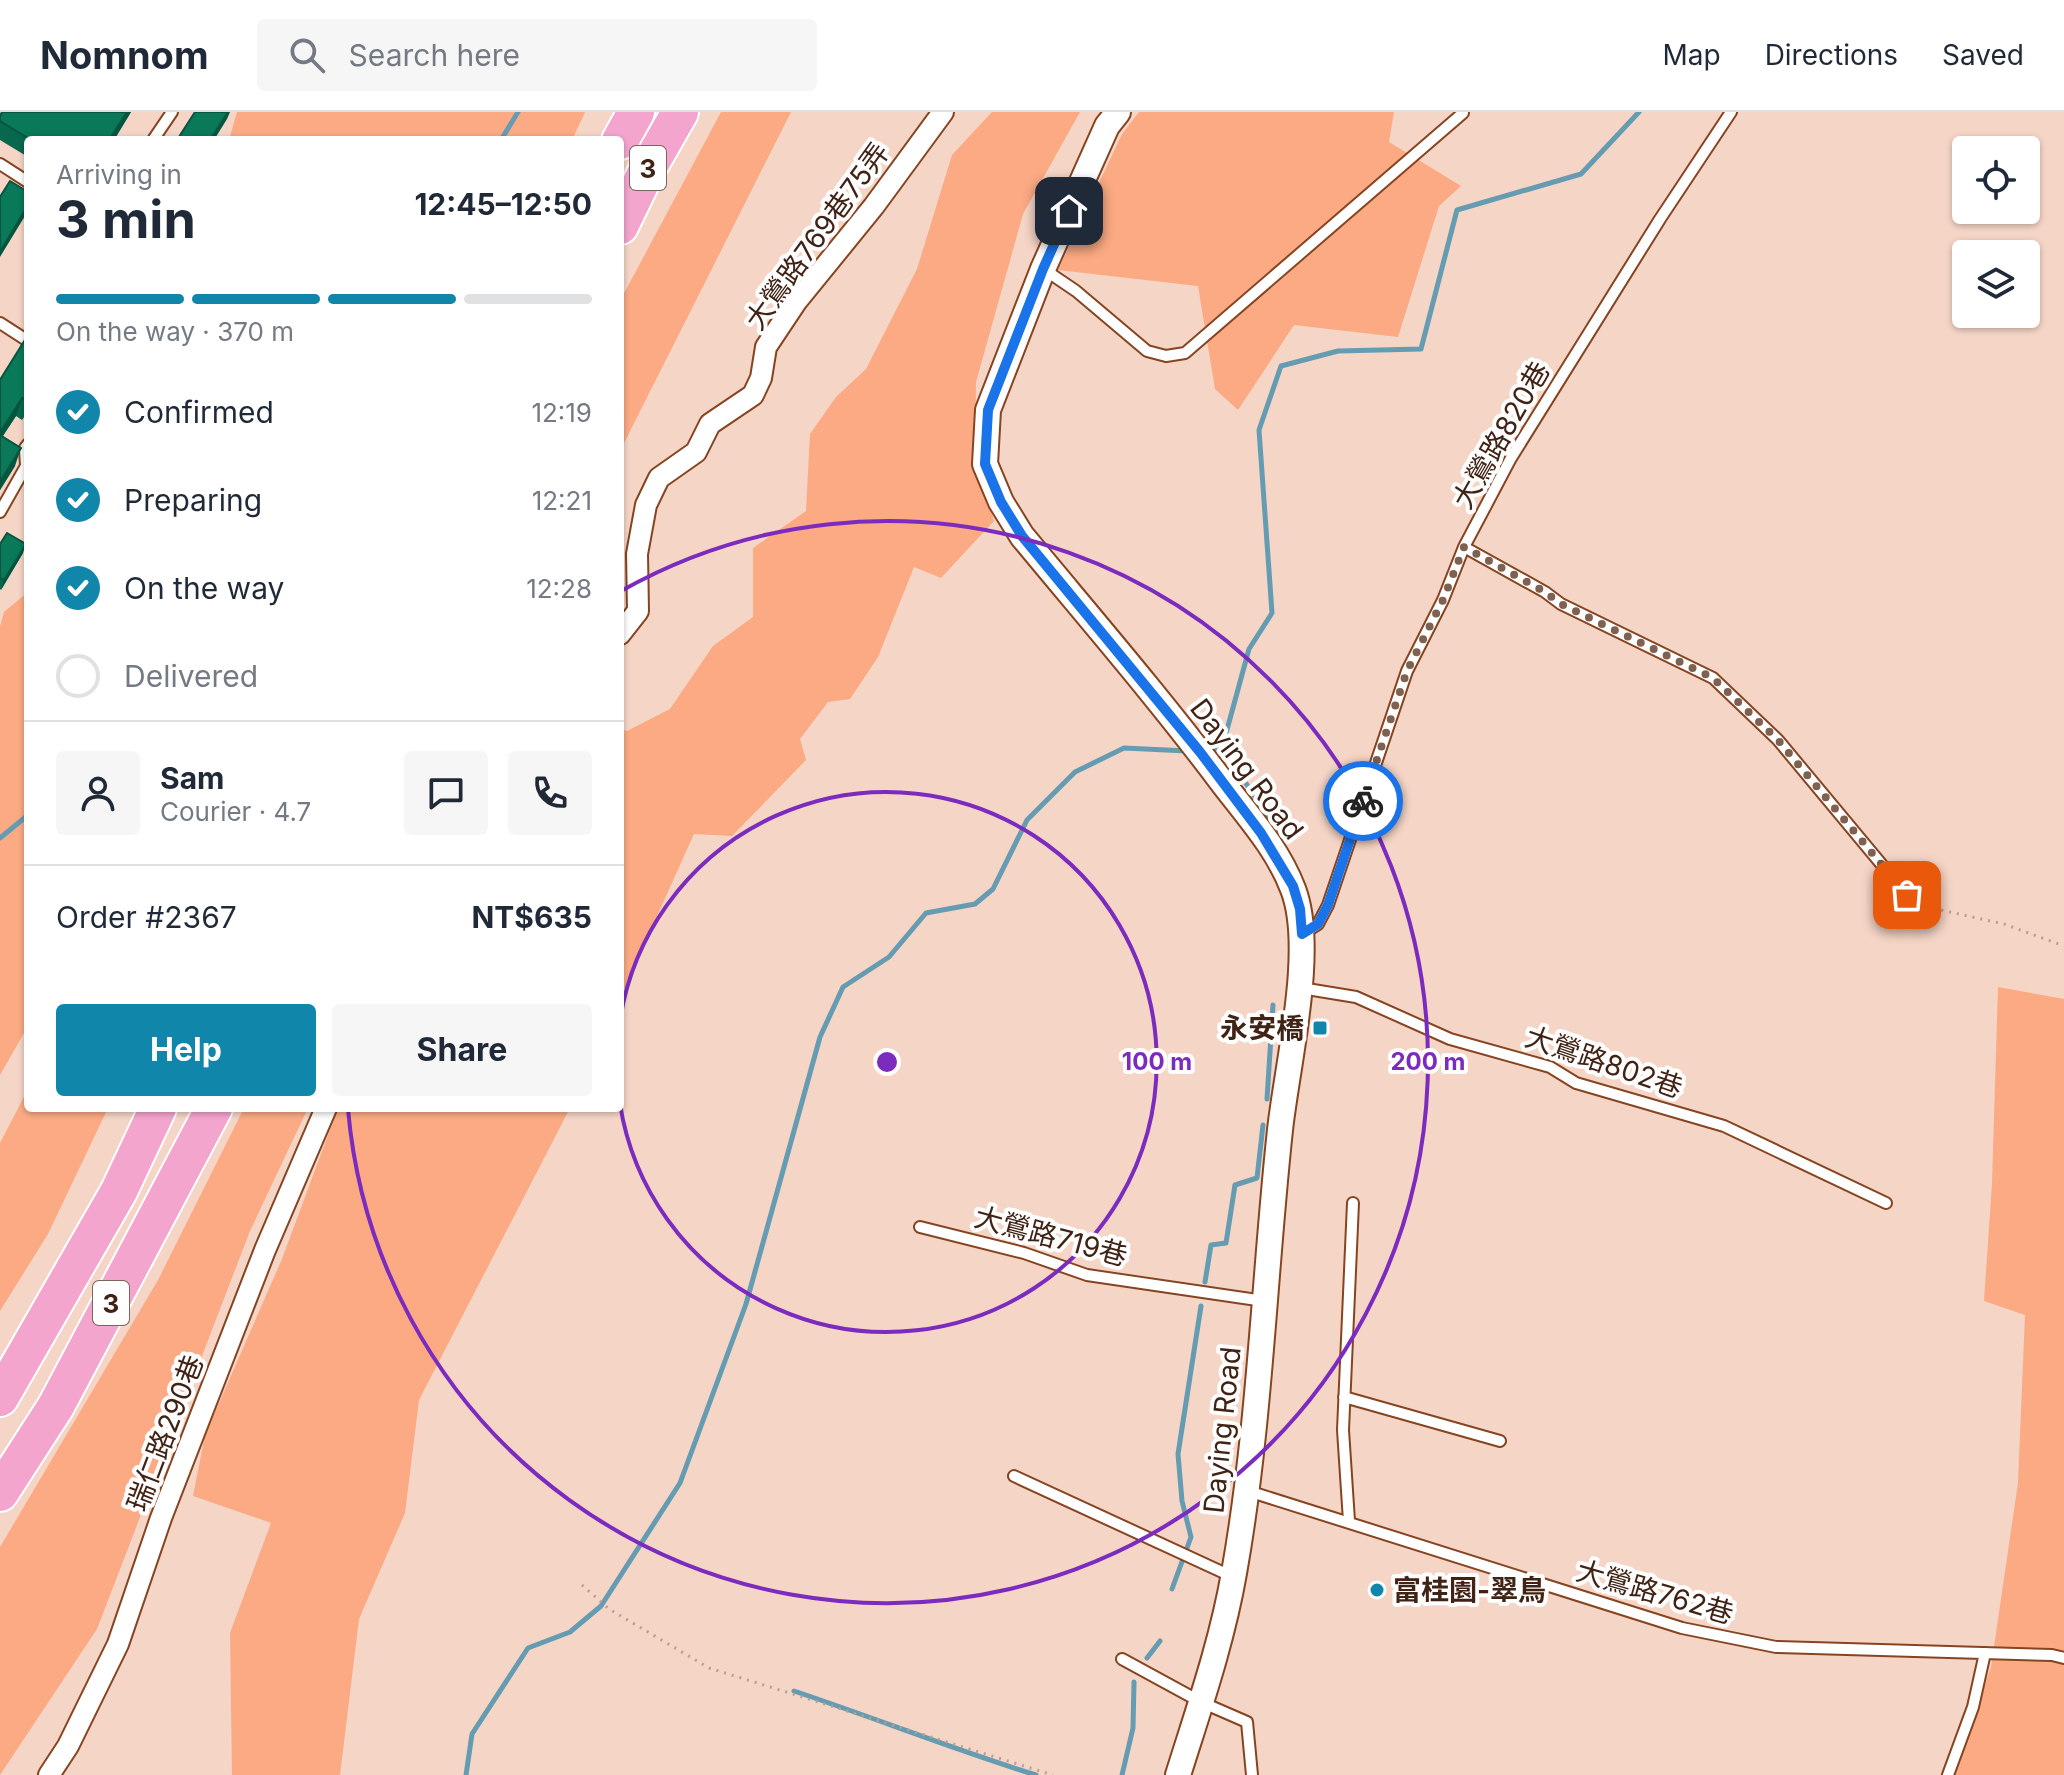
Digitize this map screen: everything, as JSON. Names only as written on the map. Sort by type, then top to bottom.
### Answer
[{"type":"highway","name":"3","points":[[623,136],[636,112]]},
{"type":"highway","name":"3","points":[[624,218],[680,112]]},
{"type":"highway","name":"3","points":[[0,1398],[119,1191],[156,1112]]},
{"type":"highway","name":"3","points":[[0,1493],[56,1406],[212,1112]]},
{"type":"street","name":"大鶯路769巷75弄","points":[[624,629],[638,611],[637,554],[646,505],[659,478],[696,452],[710,424],[753,395],[761,378],[766,347],[796,302],[874,206],[943,112]]},
{"type":"street","name":"Daying Road","points":[[1118,112],[1107,126],[1043,269],[988,410],[985,464],[1001,502],[1022,536],[1200,752],[1282,866],[1300,909],[1302,934],[1299,988],[1280,1129],[1248,1491],[1234,1577],[1216,1652],[1178,1775]]},
{"type":"street","name":"瑞仁路290巷","points":[[49,1775],[68,1746],[118,1644],[161,1518],[248,1295],[324,1112]]},
{"type":"lane","points":[[156,136],[172,112]]},
{"type":"lane","name":"大鶯路820巷","points":[[1302,934],[1318,924],[1328,905],[1407,671],[1443,600],[1464,547],[1511,458],[1660,219],[1731,112]]},
{"type":"lane","points":[[1043,269],[1076,291],[1147,351],[1166,356],[1185,353],[1463,113]]},
{"type":"lane","points":[[0,164],[24,179]]},
{"type":"lane","points":[[0,323],[24,336]]},
{"type":"lane","points":[[0,512],[24,470]]},
{"type":"lane","points":[[1464,547],[1561,604],[1713,678],[1778,740],[1907,895]]},
{"type":"lane","name":"大鶯路802巷","points":[[1299,988],[1356,997],[1450,1039],[1550,1067],[1576,1083],[1724,1126],[1886,1203]]},
{"type":"lane","points":[[1349,1521],[1344,1397],[1353,1203]]},
{"type":"lane","name":"大鶯路719巷","points":[[920,1227],[1024,1253],[1087,1275],[1266,1302]]},
{"type":"lane","points":[[1344,1397],[1500,1441]]},
{"type":"lane","points":[[1014,1476],[1234,1577]]},
{"type":"lane","name":"大鶯路762巷","points":[[1248,1491],[1628,1611],[1740,1641],[1776,1647],[2064,1658]]},
{"type":"lane","points":[[1948,1775],[1973,1707],[1985,1653]]},
{"type":"lane","points":[[1122,1659],[1201,1702],[1247,1722],[1252,1775]]},
{"type":"path","points":[[1907,895],[1927,907],[2004,924],[2064,946]]},
{"type":"path","points":[[582,1585],[606,1607],[709,1668],[1053,1775]]},
{"type":"shaded area","points":[[237,112],[585,112],[574,136],[230,136]]},
{"type":"shaded area","points":[[721,112],[791,112],[624,443],[624,294]]},
{"type":"shaded area","points":[[992,112],[1080,112],[1023,214],[976,382],[975,462],[994,521],[941,578],[914,567],[878,657],[850,699],[828,702],[800,739],[806,760],[732,836],[694,834],[624,989],[624,730],[670,709],[713,646],[753,617],[753,548],[806,511],[810,434],[836,397],[866,369],[917,269],[952,155]]},
{"type":"shaded area","points":[[1139,112],[1394,112],[1389,142],[1461,186],[1439,206],[1398,337],[1294,325],[1238,410],[1215,389],[1198,286],[1058,270],[1122,134]]},
{"type":"shaded area","points":[[24,595],[24,1033],[0,1075],[0,627],[4,612]]},
{"type":"shaded area","points":[[1998,987],[2064,999],[2064,1775],[1952,1775],[1991,1667],[2018,1483],[2025,1315],[1984,1301],[1992,1183]]},
{"type":"shaded area","points":[[24,1097],[24,1112],[106,1112],[48,1234],[0,1311],[0,1143]]},
{"type":"shaded area","points":[[242,1112],[306,1112],[250,1231],[97,1629],[0,1775],[0,1547],[158,1280]]},
{"type":"shaded area","points":[[337,1112],[568,1112],[419,1400],[405,1513],[359,1619],[340,1775],[232,1775],[230,1633],[271,1523],[193,1496],[205,1435],[282,1259]]},
{"type":"building","points":[[2,112],[127,112],[112,136],[24,136],[0,121]]},
{"type":"building","points":[[195,112],[228,112],[213,136],[180,136]]},
{"type":"building","points":[[10,181],[24,190],[24,212],[0,252],[0,197]]},
{"type":"building","points":[[24,341],[24,399],[0,433],[0,380]]},
{"type":"building","points":[[0,435],[21,448],[0,482]]},
{"type":"building","points":[[7,533],[24,543],[4,580],[0,578],[0,544]]},
{"type":"waterway","points":[[503,136],[518,112]]},
{"type":"waterway","points":[[1209,749],[1222,748],[1249,649],[1272,613],[1259,430],[1281,366],[1338,351],[1421,349],[1457,210],[1581,174],[1639,112]]},
{"type":"waterway","points":[[466,1775],[472,1734],[528,1648],[570,1632],[601,1606],[680,1483],[746,1304],[820,1037],[843,987],[889,957],[926,913],[975,904],[993,889],[1027,820],[1075,772],[1124,748],[1187,751]]},
{"type":"waterway","points":[[1222,748],[1277,829]]},
{"type":"waterway","points":[[0,838],[24,818]]},
{"type":"waterway","points":[[1267,1099],[1273,1005]]},
{"type":"waterway","points":[[1205,1282],[1211,1245],[1226,1243],[1235,1185],[1257,1178],[1263,1125]]},
{"type":"waterway","points":[[1172,1589],[1191,1537],[1182,1501],[1178,1454],[1201,1306]]},
{"type":"waterway","points":[[1147,1658],[1160,1641]]},
{"type":"waterway","points":[[1122,1775],[1133,1728],[1134,1682]]},
{"type":"waterway","points":[[794,1691],[1036,1775]]},
{"type":"way so far","points":[[1363,801],[1407,671],[1443,600],[1464,547],[1561,604],[1713,678],[1778,740],[1907,895]]},
{"type":"place","name":"永安橋","points":[[1320,1028]]},
{"type":"place","name":"富桂園-翠鳥","points":[[1377,1590]]},
{"type":"route","points":[[1069,211],[988,410],[985,464],[1001,502],[1022,536],[1200,752],[1261,833],[1293,886],[1300,909],[1302,934],[1318,924],[1328,905],[1363,801]]}]
